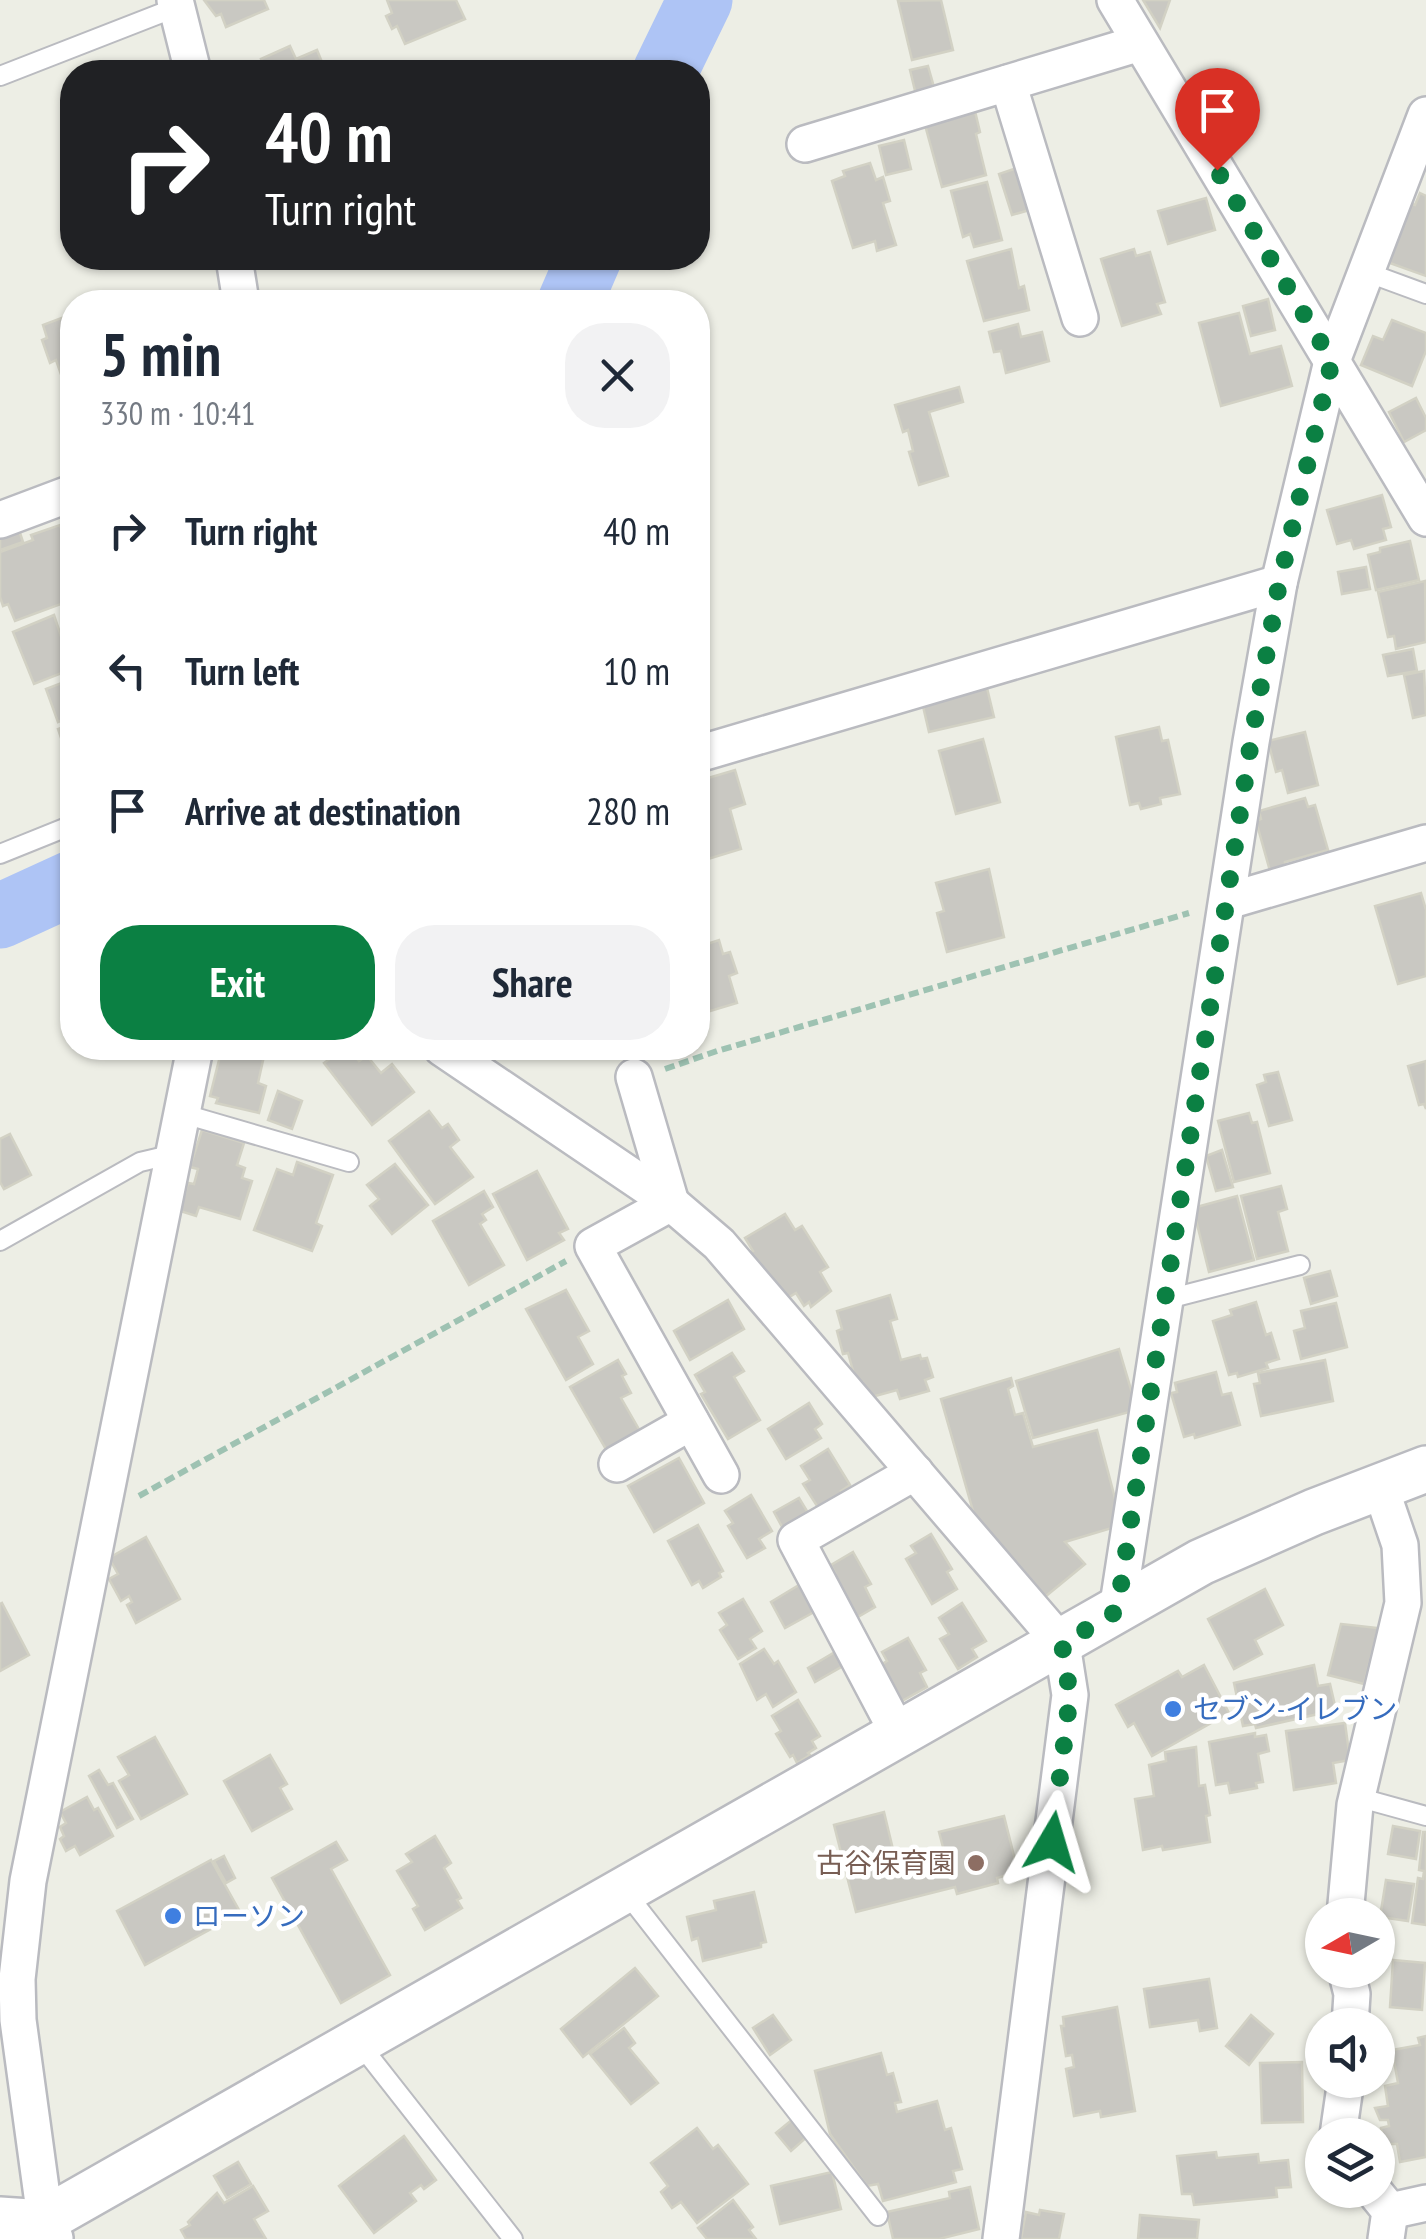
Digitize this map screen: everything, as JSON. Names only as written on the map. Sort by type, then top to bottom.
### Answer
[{"type":"street","points":[[1115,0],[1426,518]]},
{"type":"street","points":[[176,4],[190,60]]},
{"type":"street","points":[[805,144],[1140,43]]},
{"type":"street","points":[[1008,84],[1080,318]]},
{"type":"street","points":[[1117,1611],[1251,742],[1279,584],[1332,361],[1366,272],[1416,174],[1426,116]]},
{"type":"street","points":[[0,520],[60,498]]},
{"type":"street","points":[[710,750],[1279,584]]},
{"type":"street","points":[[1228,902],[1426,843]]},
{"type":"street","points":[[37,2232],[18,2020],[17,1979],[28,1881],[193,1060]]},
{"type":"street","points":[[460,1060],[671,1203],[719,1244],[1062,1644],[1070,1695],[1000,2239]]},
{"type":"street","points":[[634,1077],[671,1203]]},
{"type":"street","points":[[671,1203],[592,1246],[721,1475]]},
{"type":"street","points":[[617,1464],[691,1422]]},
{"type":"street","points":[[37,2232],[358,2041],[1201,1562],[1426,1469]]},
{"type":"street","points":[[899,1735],[796,1540],[915,1472]]},
{"type":"street","points":[[1347,1898],[1357,1797],[1403,1603],[1400,1544],[1380,1486]]},
{"type":"street","points":[[0,1982],[18,2020]]},
{"type":"street","points":[[1383,2213],[1426,2203]]},
{"type":"street","points":[[0,2215],[37,2232]]},
{"type":"lane","points":[[0,76],[176,4]]},
{"type":"lane","points":[[1366,272],[1426,294]]},
{"type":"lane","points":[[0,854],[60,830]]},
{"type":"lane","points":[[184,1114],[349,1162]]},
{"type":"lane","points":[[0,1241],[140,1162],[174,1154]]},
{"type":"lane","points":[[1164,1300],[1300,1265]]},
{"type":"lane","points":[[1357,1797],[1426,1816]]},
{"type":"lane","points":[[624,1890],[878,2216]]},
{"type":"lane","points":[[358,2041],[513,2239]]},
{"type":"path","points":[[710,1055],[1228,902]]},
{"type":"path","points":[[634,1077],[692,1060]]},
{"type":"path","points":[[99,1519],[592,1246]]},
{"type":"building","points":[[204,0],[264,0],[268,9],[226,27],[221,14],[216,16]]},
{"type":"building","points":[[387,0],[456,0],[465,19],[405,44],[397,26],[392,29],[386,16],[392,13]]},
{"type":"building","points":[[941,0],[953,50],[912,60],[898,1]]},
{"type":"building","points":[[1143,0],[1170,0],[1160,28]]},
{"type":"building","points":[[290,46],[296,59],[317,50],[321,60],[261,60]]},
{"type":"building","points":[[928,66],[936,94],[917,99],[910,70]]},
{"type":"building","points":[[974,107],[986,175],[942,187],[925,125]]},
{"type":"building","points":[[904,140],[911,169],[886,175],[879,146]]},
{"type":"building","points":[[870,163],[876,180],[883,177],[890,201],[883,203],[896,245],[877,251],[875,241],[853,248],[832,181],[845,176],[843,171]]},
{"type":"building","points":[[1023,166],[1037,208],[1012,215],[999,174]]},
{"type":"building","points":[[987,182],[1002,240],[974,247],[970,234],[963,237],[951,191]]},
{"type":"building","points":[[1420,193],[1426,196],[1426,276],[1387,262],[1409,203],[1415,205]]},
{"type":"building","points":[[1206,198],[1215,230],[1168,244],[1158,211]]},
{"type":"building","points":[[1011,249],[1019,288],[1024,286],[1029,310],[984,321],[967,261]]},
{"type":"building","points":[[1134,249],[1136,256],[1150,252],[1165,302],[1157,304],[1161,314],[1122,326],[1101,259]]},
{"type":"building","points":[[1268,299],[1275,330],[1251,336],[1243,306]]},
{"type":"building","points":[[1239,313],[1250,354],[1281,346],[1292,386],[1221,406],[1199,323]]},
{"type":"building","points":[[60,319],[60,371],[56,360],[50,363],[42,340],[47,338],[43,325]]},
{"type":"building","points":[[1392,320],[1426,333],[1426,351],[1412,386],[1361,365],[1373,336],[1383,340]]},
{"type":"building","points":[[1018,324],[1021,337],[1042,332],[1049,361],[1006,373],[1001,351],[994,352],[989,332]]},
{"type":"building","points":[[959,387],[963,402],[929,412],[948,476],[919,485],[909,452],[913,451],[908,430],[903,432],[895,405]]},
{"type":"building","points":[[1416,398],[1426,418],[1426,430],[1404,442],[1389,412]]},
{"type":"building","points":[[1382,495],[1391,527],[1383,529],[1386,540],[1354,549],[1351,540],[1337,544],[1327,510]]},
{"type":"building","points":[[60,525],[60,604],[15,621],[8,604],[3,606],[0,597],[0,552],[33,540],[31,535]]},
{"type":"building","points":[[19,530],[23,542],[0,550],[0,537]]},
{"type":"building","points":[[1410,541],[1419,580],[1376,590],[1368,555]]},
{"type":"building","points":[[1366,567],[1370,589],[1342,594],[1338,572]]},
{"type":"building","points":[[1425,581],[1426,642],[1396,649],[1394,636],[1388,637],[1378,592]]},
{"type":"building","points":[[54,615],[60,633],[60,674],[34,684],[13,632]]},
{"type":"building","points":[[1413,649],[1417,671],[1388,676],[1383,655]]},
{"type":"building","points":[[1424,671],[1426,715],[1413,718],[1404,675]]},
{"type":"building","points":[[60,684],[58,722],[46,689]]},
{"type":"building","points":[[987,688],[994,717],[929,732],[922,702]]},
{"type":"building","points":[[1159,727],[1162,741],[1168,740],[1180,794],[1160,798],[1161,804],[1141,809],[1139,803],[1130,805],[1116,737]]},
{"type":"building","points":[[1305,732],[1318,785],[1288,793],[1282,770],[1276,772],[1268,741]]},
{"type":"building","points":[[983,739],[1000,802],[956,814],[939,751]]},
{"type":"building","points":[[735,770],[745,804],[730,809],[741,849],[710,858],[710,777]]},
{"type":"building","points":[[1305,798],[1308,807],[1315,805],[1328,850],[1285,862],[1285,867],[1270,871],[1256,821],[1261,819],[1259,811]]},
{"type":"building","points":[[989,869],[1004,937],[947,952],[937,913],[944,911],[936,883]]},
{"type":"building","points":[[1421,893],[1426,910],[1426,976],[1398,984],[1375,906]]},
{"type":"building","points":[[719,940],[723,954],[730,952],[737,973],[729,976],[737,1003],[710,1011],[710,943]]},
{"type":"building","points":[[219,1060],[263,1060],[258,1083],[266,1086],[259,1113],[216,1103],[218,1098],[210,1096]]},
{"type":"building","points":[[370,1060],[381,1073],[392,1064],[414,1092],[372,1125],[324,1063]]},
{"type":"building","points":[[1426,1061],[1426,1109],[1424,1104],[1419,1105],[1408,1066]]},
{"type":"building","points":[[1278,1072],[1292,1120],[1269,1126],[1257,1085],[1266,1082],[1264,1075]]},
{"type":"building","points":[[278,1091],[302,1101],[292,1129],[268,1120]]},
{"type":"building","points":[[429,1111],[442,1128],[448,1124],[459,1140],[450,1147],[473,1177],[435,1204],[389,1141]]},
{"type":"building","points":[[1249,1113],[1252,1123],[1257,1122],[1270,1173],[1234,1182],[1218,1121]]},
{"type":"building","points":[[202,1130],[244,1143],[237,1165],[245,1168],[242,1178],[252,1181],[240,1219],[199,1207],[196,1216],[180,1211],[188,1183],[194,1184],[198,1169],[190,1167]]},
{"type":"building","points":[[10,1134],[31,1175],[4,1189],[0,1182],[0,1139]]},
{"type":"building","points":[[1222,1150],[1233,1187],[1216,1191],[1206,1156]]},
{"type":"building","points":[[297,1162],[333,1175],[316,1223],[322,1226],[312,1251],[254,1230],[277,1169],[293,1175]]},
{"type":"building","points":[[395,1164],[428,1205],[392,1234],[370,1206],[379,1199],[367,1185]]},
{"type":"building","points":[[537,1171],[568,1229],[559,1233],[564,1240],[527,1260],[493,1194]]},
{"type":"building","points":[[1281,1186],[1287,1209],[1278,1212],[1288,1251],[1257,1259],[1241,1196]]},
{"type":"building","points":[[484,1191],[493,1207],[482,1214],[486,1220],[480,1224],[504,1265],[469,1285],[433,1221]]},
{"type":"building","points":[[1237,1196],[1254,1260],[1209,1272],[1193,1208]]},
{"type":"building","points":[[785,1214],[795,1230],[802,1226],[828,1267],[820,1272],[831,1291],[811,1307],[809,1302],[804,1306],[796,1293],[786,1299],[749,1253],[753,1251],[745,1238]]},
{"type":"building","points":[[1330,1271],[1337,1296],[1311,1304],[1304,1278]]},
{"type":"building","points":[[566,1290],[589,1331],[578,1337],[593,1364],[566,1380],[526,1309]]},
{"type":"building","points":[[890,1295],[897,1319],[890,1321],[901,1360],[920,1355],[921,1359],[927,1358],[933,1377],[925,1380],[929,1391],[900,1399],[897,1390],[868,1398],[863,1383],[857,1385],[848,1353],[843,1354],[837,1311]]},
{"type":"building","points":[[728,1300],[744,1329],[690,1360],[674,1331]]},
{"type":"building","points":[[1256,1302],[1266,1335],[1271,1333],[1279,1359],[1266,1363],[1268,1368],[1238,1377],[1237,1373],[1229,1375],[1213,1321],[1232,1315],[1230,1310]]},
{"type":"building","points":[[1336,1303],[1347,1347],[1301,1359],[1294,1331],[1305,1328],[1301,1311]]},
{"type":"building","points":[[1119,1349],[1137,1410],[1033,1438],[1016,1381]]},
{"type":"building","points":[[732,1353],[744,1371],[734,1377],[760,1420],[728,1439],[701,1394],[705,1392],[695,1375]]},
{"type":"building","points":[[618,1360],[631,1393],[621,1398],[644,1438],[611,1458],[570,1387]]},
{"type":"building","points":[[1325,1360],[1333,1401],[1261,1416],[1254,1384],[1260,1383],[1258,1373]]},
{"type":"building","points":[[1216,1372],[1222,1395],[1231,1393],[1240,1425],[1195,1438],[1194,1434],[1184,1437],[1171,1393],[1177,1392],[1175,1383]]},
{"type":"building","points":[[1011,1378],[1013,1386],[1008,1389],[1015,1415],[1023,1413],[1033,1447],[1097,1430],[1122,1525],[1065,1542],[1085,1564],[1040,1601],[979,1532],[941,1399]]},
{"type":"building","points":[[809,1403],[822,1424],[815,1429],[821,1438],[786,1459],[768,1429]]},
{"type":"building","points":[[828,1449],[850,1485],[841,1491],[846,1500],[819,1509],[803,1484],[810,1480],[801,1466]]},
{"type":"building","points":[[679,1458],[704,1503],[654,1532],[628,1486]]},
{"type":"building","points":[[751,1495],[772,1531],[759,1539],[765,1548],[747,1558],[728,1526],[733,1523],[725,1511]]},
{"type":"building","points":[[799,1498],[813,1521],[787,1536],[774,1512]]},
{"type":"building","points":[[698,1525],[723,1571],[719,1573],[721,1577],[703,1588],[699,1581],[692,1585],[668,1541]]},
{"type":"building","points":[[931,1534],[952,1569],[947,1572],[957,1589],[932,1604],[906,1559],[916,1553],[911,1546]]},
{"type":"building","points":[[146,1537],[180,1599],[136,1623],[127,1605],[132,1602],[129,1596],[121,1601],[109,1579],[118,1574],[109,1558]]},
{"type":"building","points":[[853,1552],[871,1584],[865,1587],[875,1607],[851,1621],[827,1577],[835,1573],[831,1565]]},
{"type":"building","points":[[799,1585],[814,1612],[785,1628],[771,1602]]},
{"type":"building","points":[[1265,1589],[1283,1625],[1255,1640],[1262,1654],[1234,1669],[1208,1619]]},
{"type":"building","points":[[743,1599],[762,1631],[750,1639],[756,1648],[738,1659],[720,1630],[727,1625],[719,1613]]},
{"type":"building","points":[[962,1603],[986,1641],[972,1649],[977,1657],[958,1669],[940,1639],[949,1634],[939,1618]]},
{"type":"building","points":[[0,1604],[29,1655],[0,1671]]},
{"type":"building","points":[[1341,1624],[1378,1628],[1364,1684],[1328,1675]]},
{"type":"building","points":[[908,1638],[926,1670],[920,1673],[927,1687],[900,1702],[879,1666],[887,1661],[882,1652]]},
{"type":"building","points":[[764,1649],[774,1664],[778,1661],[796,1692],[773,1707],[766,1694],[757,1700],[740,1664]]},
{"type":"building","points":[[835,1652],[843,1666],[815,1682],[808,1668]]},
{"type":"building","name":"セブン-イレブン","points":[[1204,1665],[1229,1713],[1152,1756],[1134,1723],[1128,1727],[1116,1705],[1178,1671],[1182,1677]]},
{"type":"building","points":[[1314,1665],[1318,1686],[1330,1684],[1336,1710],[1256,1728],[1255,1724],[1243,1726],[1234,1683]]},
{"type":"building","points":[[798,1700],[820,1736],[812,1741],[816,1748],[797,1763],[776,1734],[781,1731],[772,1716]]},
{"type":"building","points":[[1345,1723],[1350,1760],[1333,1763],[1336,1783],[1294,1790],[1286,1731]]},
{"type":"building","points":[[1255,1733],[1255,1737],[1266,1735],[1269,1751],[1258,1754],[1263,1782],[1256,1783],[1257,1788],[1230,1793],[1228,1783],[1216,1785],[1209,1742]]},
{"type":"building","points":[[155,1737],[187,1794],[141,1819],[119,1781],[129,1775],[118,1757]]},
{"type":"building","points":[[1196,1747],[1199,1786],[1205,1785],[1210,1815],[1206,1816],[1210,1842],[1143,1850],[1135,1799],[1154,1796],[1149,1765],[1166,1761],[1165,1752]]},
{"type":"building","points":[[270,1755],[287,1784],[280,1788],[292,1809],[252,1831],[224,1781]]},
{"type":"building","points":[[99,1770],[108,1785],[113,1783],[133,1819],[117,1828],[89,1776]]},
{"type":"building","points":[[87,1797],[94,1810],[98,1808],[113,1836],[80,1855],[75,1846],[66,1851],[60,1839],[64,1836],[60,1827],[66,1823],[60,1812]]},
{"type":"building","points":[[884,1812],[897,1866],[945,1855],[939,1832],[1004,1816],[1018,1872],[997,1878],[998,1883],[957,1894],[955,1887],[856,1912],[834,1825]]},
{"type":"building","points":[[1393,1826],[1420,1831],[1416,1859],[1388,1854]]},
{"type":"building","points":[[1423,1832],[1426,1925],[1412,1923],[1418,1878],[1423,1879],[1424,1871],[1419,1870]]},
{"type":"building","points":[[435,1836],[451,1863],[444,1868],[461,1898],[457,1900],[462,1908],[425,1930],[413,1909],[418,1906],[397,1871],[412,1862],[406,1854]]},
{"type":"building","points":[[336,1842],[347,1860],[331,1869],[390,1975],[341,2003],[272,1878]]},
{"type":"building","points":[[224,1856],[235,1878],[226,1883],[214,1861]]},
{"type":"building","name":"ローソン","points":[[211,1860],[239,1910],[145,1965],[117,1911]]},
{"type":"building","points":[[1386,1880],[1414,1884],[1408,1921],[1395,1919],[1395,1898],[1383,1898]]},
{"type":"building","points":[[754,1892],[766,1942],[761,1947],[703,1961],[698,1938],[692,1940],[687,1917],[716,1910],[714,1901]]},
{"type":"building","points":[[1395,1960],[1425,1963],[1422,2010],[1390,2007]]},
{"type":"building","points":[[635,1968],[658,1996],[583,2057],[561,2029]]},
{"type":"building","points":[[1209,1979],[1217,2028],[1200,2031],[1198,2020],[1150,2027],[1144,1989]]},
{"type":"building","points":[[1117,2007],[1135,2111],[1101,2117],[1100,2111],[1074,2116],[1066,2069],[1074,2067],[1072,2055],[1066,2056],[1063,2017]]},
{"type":"building","points":[[773,2015],[791,2040],[770,2055],[753,2028]]},
{"type":"building","points":[[1251,2015],[1273,2034],[1249,2065],[1226,2046]]},
{"type":"building","points":[[624,2028],[635,2043],[629,2048],[658,2083],[631,2104],[590,2054]]},
{"type":"building","points":[[1426,2036],[1426,2157],[1400,2162],[1395,2118],[1379,2118],[1375,2108],[1388,2106],[1387,2098],[1395,2098],[1395,2049],[1420,2045],[1418,2038]]},
{"type":"building","points":[[881,2053],[887,2075],[893,2073],[901,2102],[895,2103],[897,2112],[937,2101],[945,2130],[951,2128],[962,2169],[953,2171],[956,2182],[883,2201],[878,2184],[867,2186],[830,2134],[815,2071]]},
{"type":"building","points":[[1302,2062],[1303,2122],[1262,2123],[1260,2063]]},
{"type":"building","points":[[793,2119],[808,2136],[791,2151],[776,2133]]},
{"type":"building","points":[[697,2128],[713,2149],[718,2145],[748,2184],[697,2223],[681,2202],[672,2208],[661,2192],[668,2186],[651,2163]]},
{"type":"building","points":[[404,2136],[436,2180],[410,2193],[416,2201],[374,2233],[339,2186]]},
{"type":"building","points":[[1216,2152],[1217,2158],[1258,2154],[1259,2163],[1288,2160],[1291,2187],[1276,2188],[1277,2197],[1194,2205],[1192,2194],[1182,2194],[1177,2156]]},
{"type":"building","points":[[238,2162],[251,2184],[227,2198],[214,2176]]},
{"type":"building","points":[[832,2172],[841,2209],[780,2224],[771,2186]]},
{"type":"building","points":[[253,2186],[268,2211],[254,2219],[266,2239],[186,2239],[181,2230],[217,2193],[224,2203]]},
{"type":"building","points":[[970,2187],[979,2229],[939,2239],[893,2239],[887,2212],[950,2198],[949,2192]]},
{"type":"building","points":[[733,2200],[753,2227],[749,2230],[756,2239],[707,2239],[698,2228]]},
{"type":"building","points":[[1040,2210],[1064,2214],[1059,2239],[1021,2239],[1026,2212],[1039,2215]]},
{"type":"building","points":[[1140,2215],[1199,2220],[1197,2239],[1138,2239]]},
{"type":"waterway","points":[[671,60],[700,0]]},
{"type":"waterway","points":[[575,290],[584,270]]},
{"type":"waterway","points":[[0,916],[60,888]]},
{"type":"place","name":"セブン-イレブン","points":[[1173,1709]]},
{"type":"place","name":"古谷保育園","points":[[976,1863]]},
{"type":"place","name":"ローソン","points":[[173,1916]]},
{"type":"route","points":[[1052,1842],[1070,1695],[1062,1644],[1117,1611],[1251,742],[1279,584],[1332,361],[1217,170]]}]
